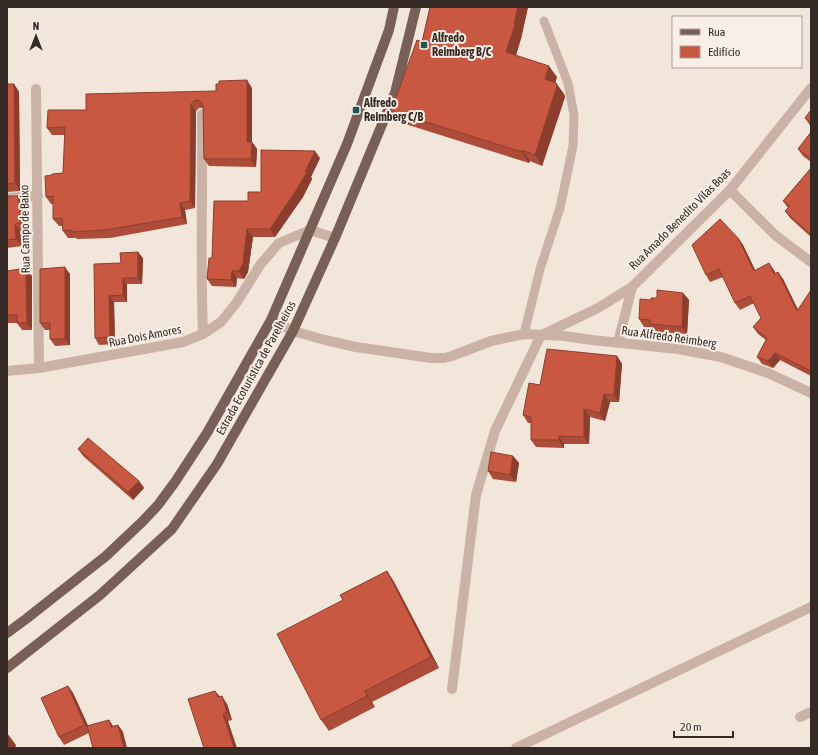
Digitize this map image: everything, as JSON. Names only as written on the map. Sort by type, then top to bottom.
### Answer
[{"type":"main road","name":"Estrada Ecoturistica de Parelheiros","points":[[7,633],[106,556],[158,505],[207,433],[271,320],[363,104],[389,30],[394,7]]},
{"type":"main road","name":"Estrada Ecoturistica de Parelheiros","points":[[7,668],[100,595],[172,528],[217,464],[293,331],[336,238],[395,93],[409,42],[416,7]]},
{"type":"street","name":"Rua Amado Benedito Vilas Boas","points":[[541,335],[598,308],[632,287],[730,190],[811,88]]},
{"type":"street","name":"Rua Campo de Baixo","points":[[36,89],[39,368]]},
{"type":"street","points":[[202,114],[201,248],[203,334]]},
{"type":"street","points":[[730,190],[775,234],[811,262]]},
{"type":"street","points":[[7,198],[38,196]]},
{"type":"street","points":[[310,230],[336,238]]},
{"type":"street","name":"Rua Dois Amores","points":[[7,371],[39,368],[183,342],[203,334],[221,322],[228,314],[260,266],[279,243],[310,230]]},
{"type":"street","points":[[618,342],[632,287]]},
{"type":"street","name":"Rua Alfredo Reimberg","points":[[271,320],[293,331],[324,340],[356,347],[432,358],[452,356],[492,341],[524,334],[564,336],[678,349],[720,357],[768,373],[811,393]]},
{"type":"street","points":[[452,689],[476,495],[494,431],[541,335]]},
{"type":"street","points":[[516,748],[811,607]]},
{"type":"street","points":[[800,717],[811,712]]},
{"type":"lane","points":[[524,334],[540,269],[560,208],[573,146],[574,115],[568,83],[544,21]]},
{"type":"building","points":[[430,7],[518,7],[515,25],[506,52],[549,66],[545,79],[556,83],[557,86],[535,155],[391,111],[417,40],[422,42]]},
{"type":"building","points":[[247,80],[247,142],[252,142],[251,159],[204,159],[203,106],[200,101],[197,100],[191,104],[190,201],[180,203],[182,217],[105,230],[72,232],[72,230],[63,231],[62,218],[53,219],[53,196],[46,197],[45,176],[63,173],[65,127],[47,128],[48,110],[86,110],[86,94],[216,91],[216,84],[219,84],[219,81]]},
{"type":"building","points":[[7,84],[14,84],[15,183],[7,184]]},
{"type":"building","points":[[811,110],[811,123],[805,118]]},
{"type":"building","points":[[811,132],[811,159],[798,149]]},
{"type":"building","points":[[261,150],[315,151],[305,172],[307,172],[270,229],[247,229],[243,264],[239,271],[232,271],[231,280],[207,279],[209,258],[212,258],[214,201],[248,201],[248,192],[261,192]]},
{"type":"building","points":[[811,168],[811,235],[785,211],[790,206],[783,201]]},
{"type":"building","points":[[7,196],[18,196],[21,223],[15,224],[16,239],[7,240]]},
{"type":"building","points":[[720,219],[738,238],[754,271],[769,263],[774,274],[778,272],[797,311],[811,290],[811,371],[775,353],[768,361],[757,357],[767,338],[753,327],[761,318],[750,296],[735,303],[719,269],[706,275],[692,245]]},
{"type":"building","points":[[138,252],[138,278],[123,278],[123,295],[109,296],[110,337],[95,338],[94,264],[121,263],[120,253]]},
{"type":"building","points":[[65,267],[65,339],[50,339],[50,323],[40,323],[40,269]]},
{"type":"building","points":[[26,268],[27,323],[17,323],[17,315],[7,315],[7,271]]},
{"type":"building","points":[[657,290],[683,293],[682,327],[650,324],[650,320],[639,319],[640,299],[651,300],[651,298],[657,298]]},
{"type":"building","points":[[547,349],[617,356],[614,395],[604,394],[600,413],[584,409],[584,437],[559,436],[559,440],[531,440],[531,417],[523,415],[529,383],[540,385]]},
{"type":"building","points":[[88,438],[139,481],[128,492],[78,449]]},
{"type":"building","points":[[491,452],[513,456],[510,475],[488,471]]},
{"type":"building","points":[[387,571],[431,657],[365,691],[367,696],[321,720],[277,634],[343,600],[340,595]]},
{"type":"building","points":[[68,686],[85,725],[59,737],[41,698]]},
{"type":"building","points":[[215,691],[218,697],[222,696],[227,712],[223,714],[234,748],[204,748],[188,699]]},
{"type":"building","points":[[109,720],[111,727],[118,725],[124,748],[93,748],[87,726]]},
{"type":"place","name":"Alfredo Reimberg B/C","points":[[424,45]]},
{"type":"place","name":"Alfredo Reimberg C/B","points":[[356,110]]}]
